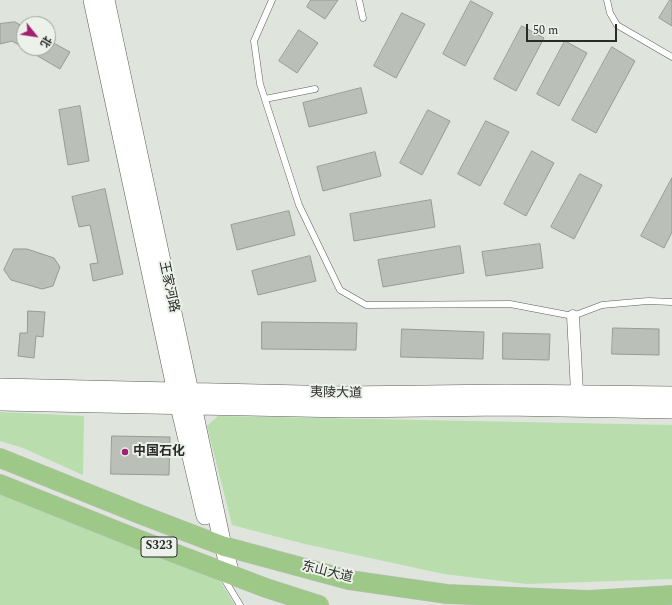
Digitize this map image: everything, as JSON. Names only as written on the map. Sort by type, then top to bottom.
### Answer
[{"type":"main road","name":"王家河路","points":[[92,0],[224,572]]},
{"type":"main road","name":"王家河路","points":[[106,0],[185,398]]},
{"type":"main road","name":"夷陵大道","points":[[0,387],[346,409],[505,407],[672,410]]},
{"type":"main road","name":"夷陵大道","points":[[0,402],[497,393],[672,395]]},
{"type":"main road","name":"东山大道","points":[[0,458],[142,515],[217,543],[349,580],[447,594],[588,600],[672,595]]},
{"type":"main road","name":"S323","points":[[0,484],[266,588],[319,605]]},
{"type":"street","points":[[573,316],[578,394]]},
{"type":"lane","points":[[272,0],[254,41],[260,84],[299,205],[340,290],[366,305],[510,304],[573,316],[602,305],[648,301],[672,302]]},
{"type":"lane","points":[[359,0],[363,18]]},
{"type":"lane","points":[[607,0],[610,13],[617,25],[672,57]]},
{"type":"lane","points":[[265,99],[315,89]]},
{"type":"lane","points":[[224,572],[240,605]]},
{"type":"green space","points":[[0,412],[84,416],[83,475],[23,448],[0,441]]},
{"type":"green space","points":[[218,416],[672,425],[672,579],[527,584],[444,574],[305,544],[232,525],[207,426]]},
{"type":"green space","points":[[0,489],[215,573],[235,605],[0,605]]},
{"type":"building","points":[[311,0],[338,0],[325,19],[307,7]]},
{"type":"building","points":[[670,0],[672,0],[672,26],[659,18]]},
{"type":"building","points":[[471,1],[493,13],[465,66],[443,54]]},
{"type":"building","points":[[402,13],[425,24],[396,78],[374,66]]},
{"type":"building","points":[[16,23],[16,43],[12,41],[0,44],[0,24]]},
{"type":"building","points":[[522,26],[544,38],[516,91],[494,79]]},
{"type":"building","points":[[299,30],[318,43],[297,73],[279,61]]},
{"type":"building","points":[[565,41],[587,53],[559,106],[537,94]]},
{"type":"building","points":[[56,44],[70,52],[60,69],[38,56],[56,56]]},
{"type":"building","points":[[612,47],[635,61],[596,133],[572,120]]},
{"type":"building","points":[[361,88],[367,113],[309,127],[303,103]]},
{"type":"building","points":[[80,106],[89,161],[68,165],[59,110]]},
{"type":"building","points":[[428,110],[450,121],[422,175],[400,163]]},
{"type":"building","points":[[486,121],[509,132],[480,186],[458,174]]},
{"type":"building","points":[[532,151],[554,163],[526,216],[504,204]]},
{"type":"building","points":[[375,152],[381,176],[323,191],[317,167]]},
{"type":"building","points":[[580,174],[602,185],[574,239],[551,227]]},
{"type":"building","points":[[672,178],[672,232],[664,248],[641,236]]},
{"type":"building","points":[[105,189],[123,274],[93,281],[90,264],[98,263],[90,225],[79,227],[72,197]]},
{"type":"building","points":[[431,200],[435,227],[354,241],[350,214]]},
{"type":"building","points":[[289,211],[295,235],[237,250],[231,225]]},
{"type":"building","points":[[540,244],[543,268],[486,276],[482,252]]},
{"type":"building","points":[[460,246],[464,273],[383,287],[378,260]]},
{"type":"building","points":[[14,249],[27,249],[54,258],[60,267],[53,286],[42,289],[11,280],[4,270]]},
{"type":"building","points":[[310,256],[316,281],[258,295],[252,271]]},
{"type":"building","points":[[28,311],[45,312],[43,337],[36,336],[34,358],[18,356],[20,333],[27,333]]},
{"type":"building","points":[[262,322],[357,323],[356,350],[262,349]]},
{"type":"building","points":[[613,328],[659,329],[659,355],[612,354]]},
{"type":"building","points":[[402,329],[484,332],[483,359],[401,357]]},
{"type":"building","points":[[503,333],[550,334],[549,360],[503,359]]},
{"type":"building","points":[[112,436],[170,437],[169,475],[111,474]]},
{"type":"place","name":"中国石化","points":[[125,452]]}]
